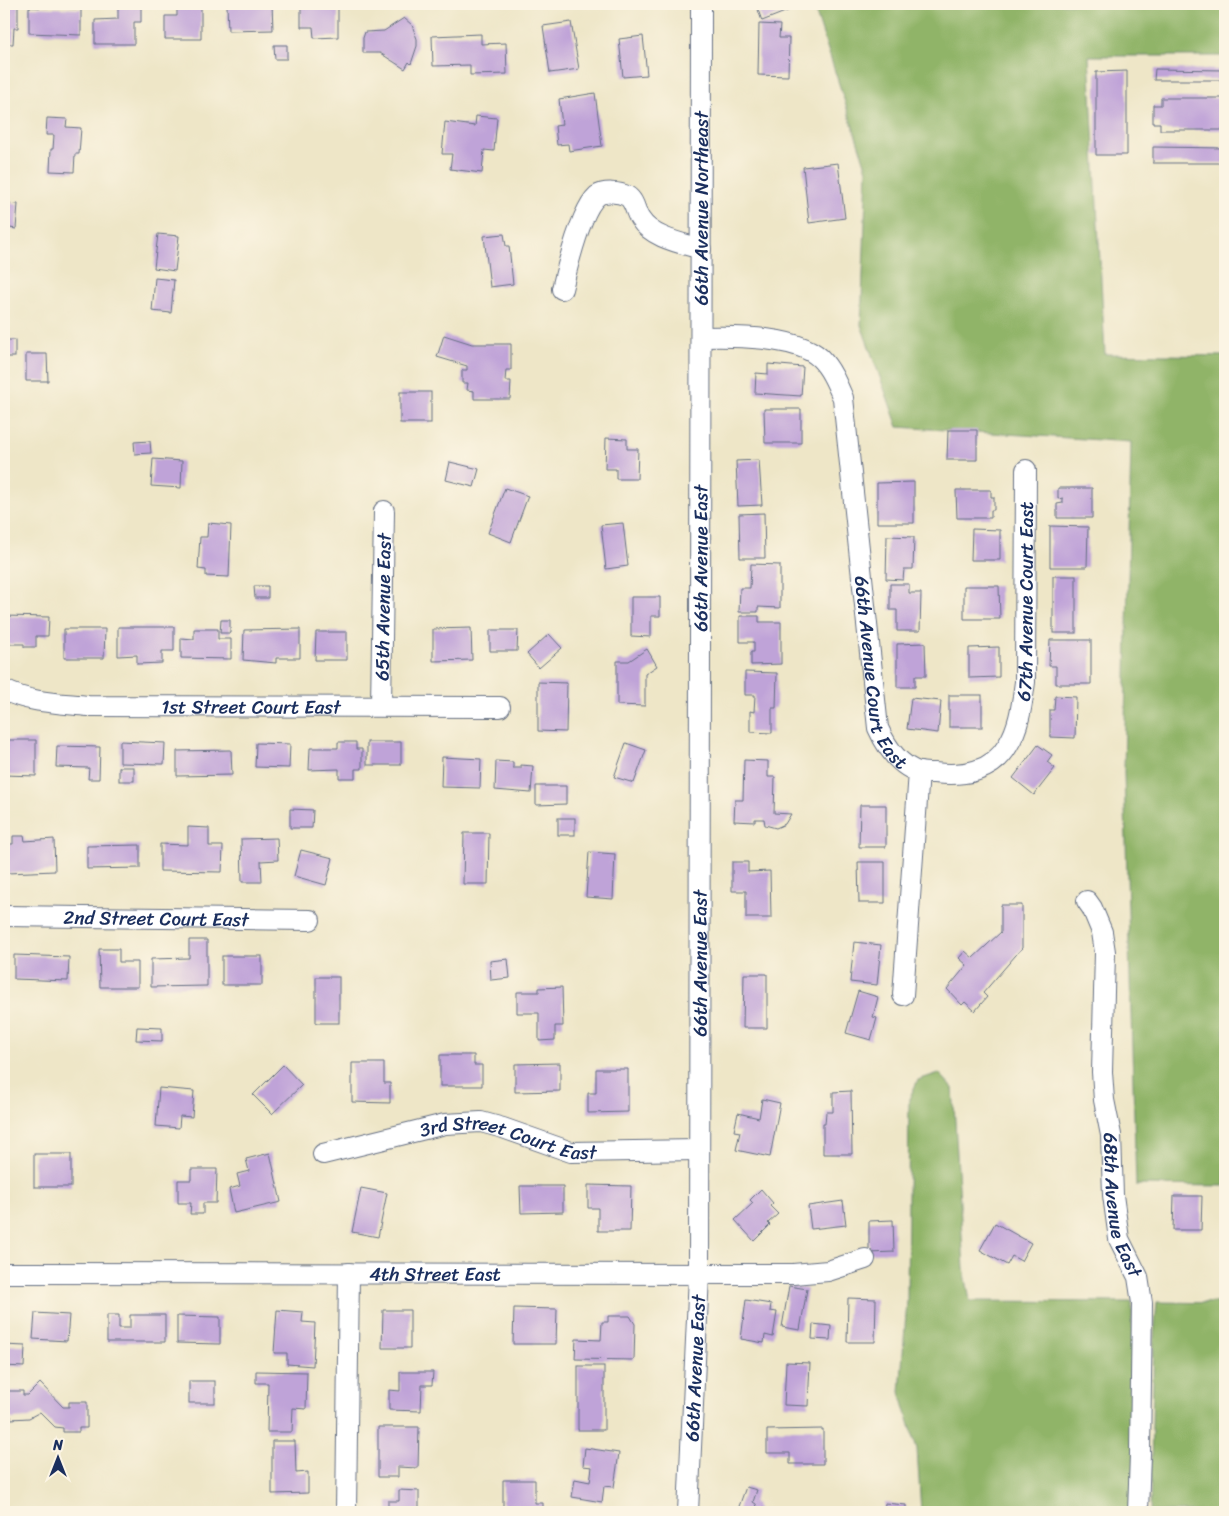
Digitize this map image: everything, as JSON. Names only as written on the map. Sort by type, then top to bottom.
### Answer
[{"type":"street","name":"66th Avenue Northeast","points":[[701,4],[701,414]]},
{"type":"street","points":[[562,289],[581,224],[596,198],[601,194],[612,192],[626,196],[632,202],[645,226],[664,237],[701,249]]},
{"type":"street","name":"66th Avenue Court East","points":[[701,336],[764,339],[808,351],[818,357],[828,368],[843,398],[878,728],[885,743],[896,756],[919,772],[903,995]]},
{"type":"street","name":"66th Avenue East","points":[[688,1512],[699,1274],[701,414]]},
{"type":"street","name":"67th Avenue Court East","points":[[919,772],[958,775],[972,773],[997,758],[1008,746],[1014,732],[1021,710],[1025,682],[1026,470]]},
{"type":"street","name":"65th Avenue East","points":[[380,705],[384,511]]},
{"type":"street","name":"1st Street Court East","points":[[4,690],[18,698],[88,706],[500,706]]},
{"type":"street","name":"68th Avenue East","points":[[1087,902],[1092,908],[1102,932],[1105,952],[1102,1072],[1104,1100],[1111,1135],[1113,1195],[1119,1239],[1138,1277],[1142,1303],[1138,1512]]},
{"type":"street","name":"2nd Street Court East","points":[[4,916],[310,920]]},
{"type":"street","name":"3rd Street Court East","points":[[323,1154],[445,1124],[464,1122],[481,1122],[503,1128],[571,1152],[698,1150]]},
{"type":"street","name":"4th Street East","points":[[4,1273],[699,1274],[828,1272],[865,1259]]},
{"type":"street","points":[[346,1512],[350,1273]]},
{"type":"green space","points":[[813,4],[1225,4],[1225,56],[1089,56],[1105,354],[1225,356],[1225,1186],[1136,1185],[1124,772],[1131,442],[898,427],[861,325],[867,170]]},
{"type":"green space","points":[[939,1073],[953,1088],[964,1268],[970,1301],[1132,1302],[1135,1451],[1133,1512],[921,1512],[917,1449],[900,1392],[907,1301],[909,1099],[918,1080]]},
{"type":"green space","points":[[1157,1302],[1225,1303],[1225,1512],[1150,1512],[1154,1337]]},
{"type":"building","points":[[118,4],[141,4],[141,22],[134,22],[134,44],[95,44],[95,20],[118,19]]},
{"type":"building","points":[[272,4],[273,30],[228,31],[227,5]]},
{"type":"building","points":[[756,4],[788,4],[790,10],[762,21]]},
{"type":"building","points":[[4,5],[18,5],[18,28],[14,28],[13,44],[7,44],[7,52],[4,52]]},
{"type":"building","points":[[177,5],[201,5],[201,39],[165,39],[165,16],[177,16]]},
{"type":"building","points":[[338,6],[338,37],[314,38],[313,27],[301,27],[301,7]]},
{"type":"building","points":[[29,7],[81,9],[81,35],[29,33]]},
{"type":"building","points":[[404,18],[412,25],[417,39],[417,46],[411,64],[409,62],[405,69],[380,53],[363,53],[365,32],[384,31]]},
{"type":"building","points":[[571,22],[579,69],[550,73],[543,26]]},
{"type":"building","points":[[759,24],[780,25],[779,38],[789,38],[788,76],[758,75]]},
{"type":"building","points":[[481,34],[481,44],[506,43],[507,74],[470,75],[470,65],[433,66],[432,36]]},
{"type":"building","points":[[643,36],[647,75],[623,77],[619,39]]},
{"type":"building","points":[[274,45],[287,45],[287,59],[275,59]]},
{"type":"building","points":[[1155,69],[1225,70],[1225,80],[1154,80]]},
{"type":"building","points":[[1127,71],[1127,155],[1096,155],[1096,72]]},
{"type":"building","points":[[595,93],[602,146],[569,151],[568,144],[557,145],[555,126],[562,125],[559,99]]},
{"type":"building","points":[[1161,98],[1225,98],[1225,130],[1160,130],[1160,123],[1153,123],[1153,105],[1161,105]]},
{"type":"building","points":[[476,116],[497,118],[494,151],[484,150],[482,173],[450,169],[452,154],[442,154],[445,122],[475,126]]},
{"type":"building","points":[[47,118],[67,119],[66,127],[81,128],[79,154],[75,154],[74,172],[50,171],[54,135],[46,135]]},
{"type":"building","points":[[1153,147],[1225,148],[1225,163],[1153,163]]},
{"type":"building","points":[[838,163],[845,218],[809,223],[803,167]]},
{"type":"building","points":[[6,203],[18,204],[16,229],[4,227]]},
{"type":"building","points":[[158,234],[179,236],[175,271],[154,268]]},
{"type":"building","points":[[504,234],[506,246],[509,246],[513,284],[490,287],[484,236]]},
{"type":"building","points":[[155,278],[174,280],[171,313],[152,311]]},
{"type":"building","points":[[444,335],[472,344],[511,344],[511,370],[506,370],[505,381],[511,381],[510,399],[474,399],[474,391],[467,390],[468,383],[462,383],[462,370],[467,370],[467,366],[437,357]]},
{"type":"building","points":[[4,340],[15,340],[15,357],[4,357]]},
{"type":"building","points":[[26,354],[47,354],[48,381],[26,381]]},
{"type":"building","points":[[768,364],[803,367],[801,396],[755,393],[756,373],[768,374]]},
{"type":"building","points":[[400,392],[431,392],[431,423],[400,423]]},
{"type":"building","points":[[764,409],[801,409],[801,443],[765,443]]},
{"type":"building","points":[[948,430],[977,430],[977,460],[947,460]]},
{"type":"building","points":[[606,438],[627,439],[627,449],[638,449],[637,479],[616,479],[616,469],[605,469]]},
{"type":"building","points":[[150,441],[151,453],[135,454],[134,442]]},
{"type":"building","points":[[153,459],[182,461],[181,488],[151,486]]},
{"type":"building","points":[[759,460],[762,505],[738,506],[736,461]]},
{"type":"building","points":[[450,462],[479,469],[474,487],[446,480]]},
{"type":"building","points":[[914,482],[914,523],[877,523],[877,483]]},
{"type":"building","points":[[505,488],[528,496],[511,542],[488,533]]},
{"type":"building","points":[[1058,488],[1092,488],[1092,518],[1057,518],[1057,504],[1063,503],[1063,498],[1058,499]]},
{"type":"building","points":[[956,490],[991,490],[991,497],[994,497],[994,510],[991,510],[991,518],[957,518]]},
{"type":"building","points":[[764,513],[765,558],[740,558],[739,514]]},
{"type":"building","points":[[208,523],[231,525],[229,577],[206,576],[206,570],[198,569],[200,537],[207,537]]},
{"type":"building","points":[[623,523],[628,566],[606,569],[601,525]]},
{"type":"building","points":[[1050,526],[1088,527],[1087,567],[1050,567]]},
{"type":"building","points":[[972,529],[1000,530],[1000,560],[971,560]]},
{"type":"building","points":[[887,536],[914,537],[913,569],[904,569],[903,580],[886,579]]},
{"type":"building","points":[[751,564],[780,565],[780,608],[758,607],[758,612],[739,612],[740,588],[750,588]]},
{"type":"building","points":[[1053,576],[1076,576],[1076,633],[1053,633]]},
{"type":"building","points":[[890,584],[909,584],[909,593],[921,593],[920,631],[897,631],[897,610],[890,610]]},
{"type":"building","points":[[254,586],[268,586],[268,598],[255,598]]},
{"type":"building","points":[[964,586],[999,586],[1000,619],[964,619]]},
{"type":"building","points":[[631,597],[660,597],[660,616],[651,616],[651,637],[631,636]]},
{"type":"building","points":[[4,616],[49,617],[48,636],[36,636],[36,647],[24,647],[24,644],[4,644]]},
{"type":"building","points":[[740,616],[759,616],[759,622],[781,622],[781,664],[751,665],[751,652],[754,652],[754,642],[740,642]]},
{"type":"building","points":[[221,620],[230,620],[230,633],[220,633]]},
{"type":"building","points":[[118,627],[174,627],[174,651],[162,651],[162,663],[137,664],[137,655],[118,656]]},
{"type":"building","points":[[471,628],[472,660],[433,661],[433,629]]},
{"type":"building","points":[[64,629],[105,629],[104,658],[64,658]]},
{"type":"building","points":[[194,629],[218,629],[218,639],[231,639],[231,659],[181,658],[181,638],[194,639]]},
{"type":"building","points":[[300,629],[300,658],[276,658],[276,663],[243,660],[244,630]]},
{"type":"building","points":[[490,630],[518,630],[517,651],[490,651]]},
{"type":"building","points":[[316,632],[347,632],[347,660],[315,660]]},
{"type":"building","points":[[549,634],[562,648],[539,668],[527,654]]},
{"type":"building","points":[[1050,640],[1091,640],[1091,684],[1056,684],[1056,666],[1049,666]]},
{"type":"building","points":[[925,643],[926,676],[915,676],[915,687],[897,687],[897,644]]},
{"type":"building","points":[[999,647],[999,677],[969,678],[969,648]]},
{"type":"building","points":[[647,649],[657,666],[645,674],[645,706],[617,705],[617,661],[629,661]]},
{"type":"building","points":[[745,672],[777,673],[776,708],[772,708],[772,733],[750,732],[750,711],[754,712],[755,695],[745,695]]},
{"type":"building","points":[[538,682],[567,683],[566,732],[538,731]]},
{"type":"building","points":[[949,695],[982,695],[982,727],[949,727]]},
{"type":"building","points":[[1055,696],[1076,697],[1075,738],[1050,737],[1050,710],[1054,710]]},
{"type":"building","points":[[911,698],[941,701],[938,733],[907,729]]},
{"type":"building","points":[[4,740],[36,740],[36,776],[4,775]]},
{"type":"building","points":[[120,741],[165,743],[164,764],[120,763]]},
{"type":"building","points":[[338,742],[356,742],[356,749],[362,749],[362,769],[355,769],[355,778],[339,778],[339,769],[309,770],[310,748],[338,748]]},
{"type":"building","points":[[367,742],[401,742],[401,765],[367,765]]},
{"type":"building","points":[[256,743],[290,744],[289,768],[255,767]]},
{"type":"building","points":[[626,743],[646,750],[634,783],[614,777]]},
{"type":"building","points":[[1038,745],[1052,755],[1047,762],[1055,768],[1034,795],[1013,778]]},
{"type":"building","points":[[57,746],[100,747],[99,779],[88,779],[89,768],[56,767]]},
{"type":"building","points":[[231,750],[232,775],[177,776],[177,751]]},
{"type":"building","points":[[442,757],[481,759],[480,788],[441,787]]},
{"type":"building","points":[[744,760],[768,761],[768,777],[775,777],[774,813],[791,814],[785,824],[776,828],[765,825],[764,819],[755,819],[755,822],[734,821],[735,800],[743,800]]},
{"type":"building","points":[[496,761],[513,762],[513,768],[521,768],[521,765],[533,766],[531,793],[495,790]]},
{"type":"building","points":[[119,767],[134,767],[134,781],[119,781]]},
{"type":"building","points":[[536,786],[566,786],[566,804],[536,805]]},
{"type":"building","points":[[860,805],[886,805],[886,847],[859,847]]},
{"type":"building","points":[[290,809],[313,810],[312,828],[290,828]]},
{"type":"building","points":[[558,818],[575,818],[575,835],[558,835]]},
{"type":"building","points":[[188,827],[209,828],[209,846],[223,846],[222,872],[160,871],[160,844],[188,845]]},
{"type":"building","points":[[464,833],[489,833],[488,884],[463,884]]},
{"type":"building","points":[[13,836],[24,836],[25,841],[54,839],[55,871],[7,873],[5,844],[13,844]]},
{"type":"building","points":[[277,838],[278,860],[261,861],[262,882],[242,882],[241,839]]},
{"type":"building","points":[[140,845],[140,868],[87,869],[87,846]]},
{"type":"building","points":[[301,850],[333,858],[326,885],[294,876]]},
{"type":"building","points":[[589,852],[615,854],[613,899],[586,897]]},
{"type":"building","points":[[732,862],[748,862],[748,872],[770,871],[771,918],[746,918],[746,891],[732,891]]},
{"type":"building","points":[[858,862],[885,862],[885,903],[859,903]]},
{"type":"building","points":[[1001,905],[1022,905],[1022,948],[983,993],[987,997],[975,1011],[965,1002],[962,1005],[947,989],[967,965],[959,958],[965,951],[973,958],[1001,932]]},
{"type":"building","points":[[189,940],[207,940],[207,986],[151,987],[151,959],[189,958]]},
{"type":"building","points":[[854,942],[881,945],[877,985],[850,982]]},
{"type":"building","points":[[99,949],[119,949],[119,962],[138,962],[138,987],[100,987]]},
{"type":"building","points":[[14,955],[69,957],[68,981],[14,979]]},
{"type":"building","points":[[222,956],[262,956],[262,985],[222,985]]},
{"type":"building","points":[[508,959],[510,978],[491,980],[490,961]]},
{"type":"building","points":[[744,974],[767,974],[767,1028],[743,1028]]},
{"type":"building","points":[[316,977],[339,977],[339,1023],[316,1023]]},
{"type":"building","points":[[562,987],[563,1026],[555,1026],[555,1040],[539,1041],[539,1013],[517,1013],[517,992],[539,992],[539,988]]},
{"type":"building","points":[[858,991],[878,997],[873,1017],[877,1018],[871,1040],[846,1033]]},
{"type":"building","points":[[137,1027],[162,1028],[162,1041],[136,1040]]},
{"type":"building","points":[[440,1055],[474,1055],[474,1065],[482,1065],[482,1086],[440,1086]]},
{"type":"building","points":[[352,1063],[384,1063],[384,1083],[390,1083],[390,1103],[352,1102]]},
{"type":"building","points":[[560,1063],[560,1091],[515,1092],[515,1064]]},
{"type":"building","points":[[283,1065],[302,1085],[272,1114],[253,1095]]},
{"type":"building","points":[[596,1069],[628,1069],[628,1112],[588,1113],[588,1093],[596,1093]]},
{"type":"building","points":[[159,1088],[194,1091],[192,1117],[180,1116],[179,1128],[156,1126]]},
{"type":"building","points":[[851,1091],[852,1154],[823,1154],[823,1124],[825,1124],[826,1112],[833,1112],[833,1092]]},
{"type":"building","points":[[762,1099],[780,1103],[770,1157],[736,1150],[740,1132],[734,1131],[738,1113],[759,1118]]},
{"type":"building","points":[[270,1153],[281,1202],[234,1213],[229,1189],[240,1186],[237,1174],[249,1171],[246,1159]]},
{"type":"building","points":[[34,1154],[71,1154],[71,1187],[34,1187]]},
{"type":"building","points":[[191,1169],[217,1169],[216,1203],[203,1203],[203,1214],[190,1214],[191,1203],[178,1203],[178,1180],[191,1180]]},
{"type":"building","points":[[588,1185],[631,1186],[630,1231],[598,1231],[598,1208],[588,1208]]},
{"type":"building","points":[[520,1186],[563,1186],[563,1212],[521,1213]]},
{"type":"building","points":[[361,1188],[387,1193],[378,1237],[352,1232]]},
{"type":"building","points":[[761,1189],[773,1203],[770,1206],[778,1214],[754,1241],[735,1220],[753,1203],[750,1200]]},
{"type":"building","points":[[1174,1196],[1202,1196],[1201,1230],[1173,1230]]},
{"type":"building","points":[[843,1201],[846,1225],[811,1229],[808,1206]]},
{"type":"building","points":[[893,1220],[894,1252],[869,1253],[869,1221]]},
{"type":"building","points":[[995,1223],[1031,1243],[1021,1261],[1012,1256],[1007,1265],[980,1250]]},
{"type":"building","points":[[789,1286],[807,1289],[800,1330],[782,1327]]},
{"type":"building","points":[[848,1298],[876,1299],[875,1342],[847,1342]]},
{"type":"building","points":[[746,1300],[771,1304],[770,1311],[777,1312],[773,1337],[765,1335],[764,1343],[741,1339]]},
{"type":"building","points":[[514,1308],[557,1309],[556,1344],[513,1344]]},
{"type":"building","points":[[277,1310],[303,1312],[302,1322],[315,1323],[313,1366],[287,1364],[287,1353],[274,1353]]},
{"type":"building","points":[[383,1310],[410,1310],[410,1348],[382,1348]]},
{"type":"building","points":[[35,1313],[69,1315],[67,1341],[33,1339]]},
{"type":"building","points":[[107,1315],[119,1315],[119,1328],[130,1328],[130,1315],[165,1315],[165,1342],[107,1342]]},
{"type":"building","points":[[177,1316],[220,1317],[220,1344],[177,1343]]},
{"type":"building","points":[[608,1316],[630,1316],[635,1324],[634,1360],[575,1359],[576,1339],[601,1340],[602,1322],[608,1322]]},
{"type":"building","points":[[813,1324],[831,1326],[830,1340],[812,1339]]},
{"type":"building","points":[[4,1345],[25,1346],[24,1367],[4,1366]]},
{"type":"building","points":[[786,1362],[810,1363],[808,1406],[784,1405]]},
{"type":"building","points":[[578,1366],[604,1366],[604,1430],[578,1430]]},
{"type":"building","points":[[256,1371],[307,1372],[306,1409],[293,1408],[292,1432],[267,1432],[268,1383],[256,1383]]},
{"type":"building","points":[[400,1372],[433,1372],[432,1385],[422,1385],[421,1411],[389,1410],[389,1390],[400,1391]]},
{"type":"building","points":[[189,1381],[215,1381],[215,1403],[189,1403]]},
{"type":"building","points":[[40,1383],[63,1407],[69,1407],[69,1402],[87,1402],[87,1428],[79,1428],[79,1432],[63,1432],[63,1428],[55,1427],[40,1412],[29,1418],[11,1419],[11,1416],[6,1416],[5,1391],[23,1391],[23,1395],[28,1395]]},
{"type":"building","points":[[378,1427],[419,1427],[418,1468],[398,1467],[398,1477],[378,1477]]},
{"type":"building","points":[[823,1429],[823,1464],[790,1464],[790,1453],[767,1453],[767,1430]]},
{"type":"building","points":[[272,1441],[295,1441],[296,1473],[308,1472],[308,1493],[272,1494]]},
{"type":"building","points":[[585,1448],[619,1453],[614,1487],[604,1486],[602,1502],[572,1497],[575,1479],[590,1482],[592,1467],[583,1466]]},
{"type":"building","points":[[503,1480],[535,1480],[535,1503],[543,1503],[543,1512],[503,1512]]},
{"type":"building","points":[[746,1487],[757,1490],[753,1502],[756,1504],[759,1512],[737,1512]]},
{"type":"building","points":[[399,1490],[419,1491],[419,1512],[388,1512],[388,1501],[399,1501]]},
{"type":"building","points":[[885,1503],[906,1505],[906,1512],[884,1512]]},
{"type":"building","points":[[268,1509],[300,1510],[300,1512],[268,1512]]}]
